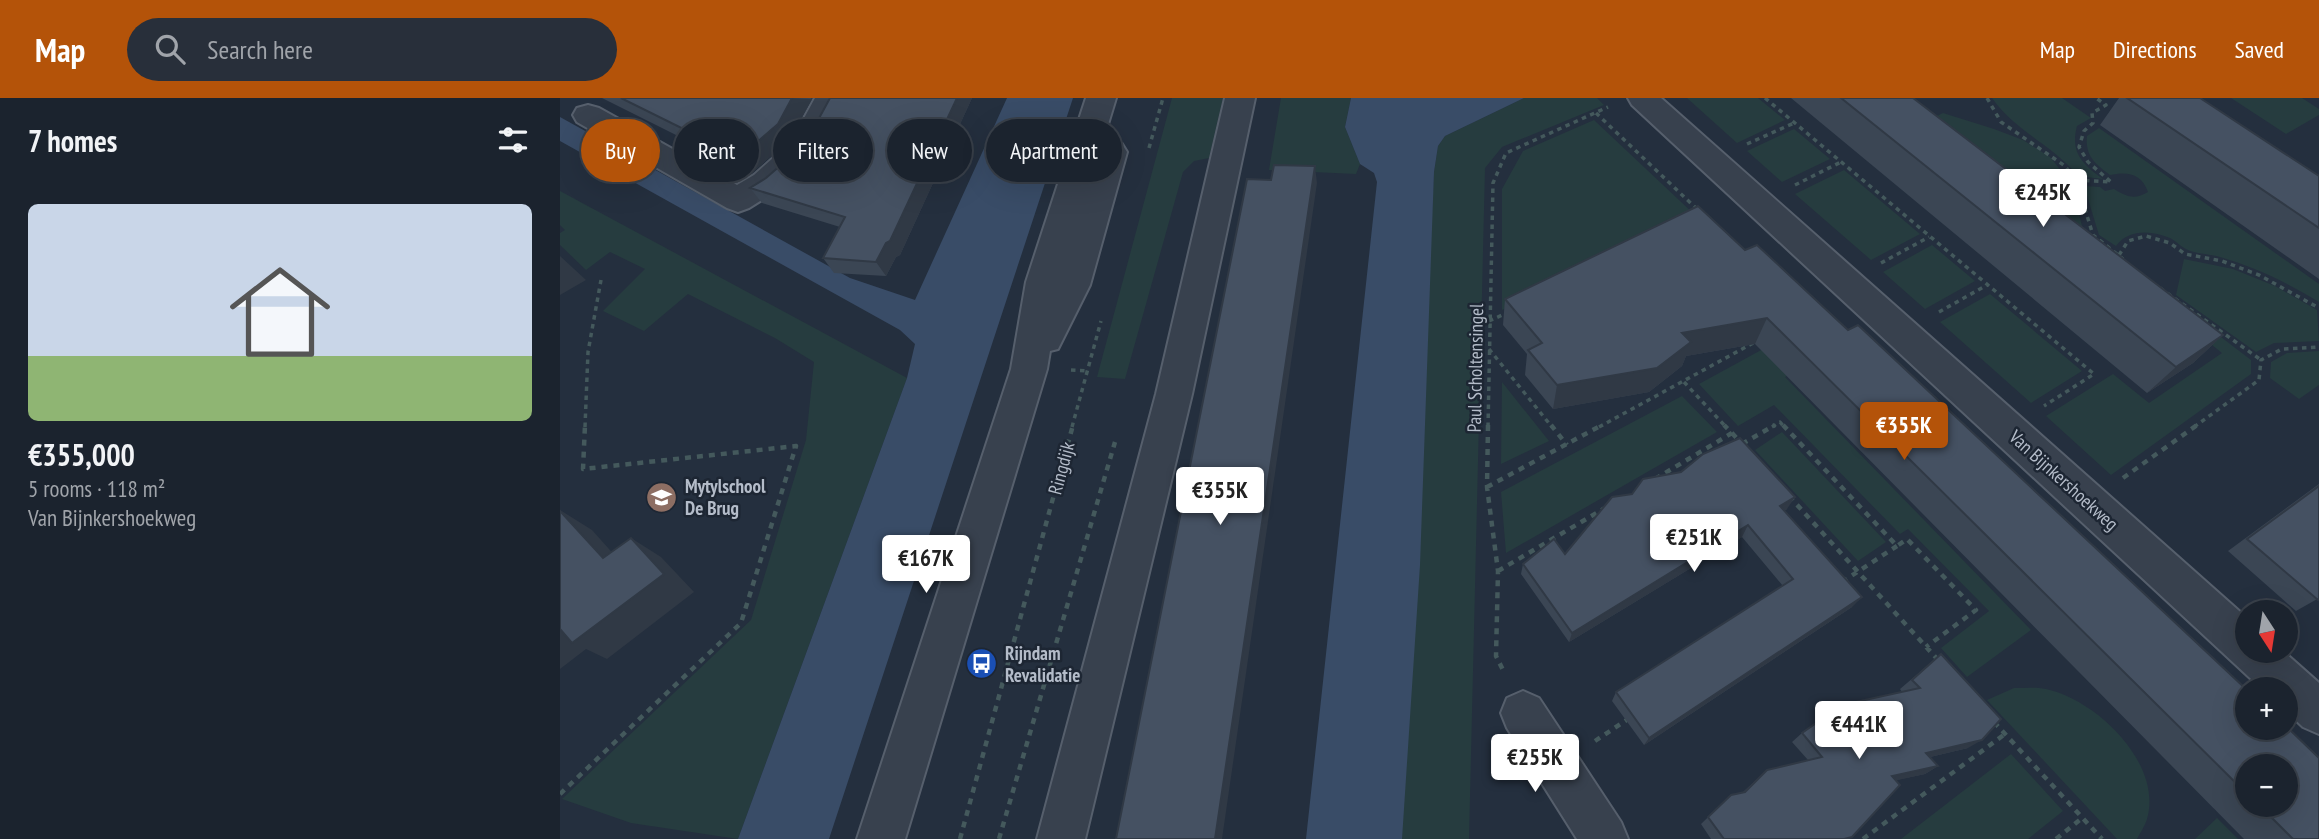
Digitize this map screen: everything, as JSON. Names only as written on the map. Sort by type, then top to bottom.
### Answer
[{"type":"street","points":[[588,115],[738,200],[765,183],[803,149],[830,98]]},
{"type":"street","points":[[881,839],[1029,369],[1043,282],[1101,98]]},
{"type":"street","points":[[1029,369],[1073,285],[1127,98]]},
{"type":"street","points":[[1061,839],[1174,394],[1240,98]]},
{"type":"street","name":"Van Bijnkershoekweg","points":[[1630,100],[1749,194],[2235,635]]},
{"type":"street","points":[[2265,663],[2319,712]]},
{"type":"street","points":[[1522,713],[1604,839]]},
{"type":"path","points":[[1149,150],[1163,98]]},
{"type":"path","points":[[1765,98],[2094,374],[2041,408]]},
{"type":"path","points":[[1987,98],[2001,121],[2065,166],[2076,180],[2093,235],[2119,255],[2126,264]]},
{"type":"path","points":[[2076,180],[2111,182],[2083,157],[2078,142],[2082,130],[2093,123],[2092,113],[2106,105],[2096,98]]},
{"type":"path","name":"Paul Scholtensingel","points":[[1522,713],[1496,656],[1497,571],[1487,487],[1493,183],[1506,153],[1630,100]]},
{"type":"path","points":[[1596,113],[1705,216],[1749,194]]},
{"type":"path","points":[[1747,145],[1794,123]]},
{"type":"path","points":[[1794,186],[1841,162]]},
{"type":"path","points":[[2119,255],[2128,241],[2146,236],[2169,243],[2185,254],[2222,261],[2259,275],[2319,308]]},
{"type":"path","points":[[1881,263],[1930,237]]},
{"type":"path","points":[[560,794],[741,623],[796,446],[583,469],[588,352],[601,279]]},
{"type":"path","points":[[1935,314],[1987,285]]},
{"type":"path","points":[[2155,285],[2261,360]]},
{"type":"path","points":[[1489,321],[1513,310]]},
{"type":"path","name":"Ringdijk","points":[[960,839],[1102,319]]},
{"type":"path","points":[[1487,487],[1756,342]]},
{"type":"path","points":[[2261,360],[2282,349],[2319,346]]},
{"type":"path","points":[[1489,349],[1567,444]]},
{"type":"path","points":[[2122,479],[2259,380],[2261,360]]},
{"type":"path","points":[[1684,382],[1751,454]]},
{"type":"path","points":[[1742,444],[1780,422],[1897,546]]},
{"type":"path","points":[[1650,482],[1732,433]]},
{"type":"path","points":[[999,839],[1116,439]]},
{"type":"path","points":[[1786,493],[1944,666]]},
{"type":"path","points":[[1497,571],[1615,502]]},
{"type":"path","points":[[1834,586],[1907,539],[1976,610],[1926,647]]},
{"type":"path","points":[[1557,765],[1638,713]]},
{"type":"path","points":[[1988,715],[2102,839]]},
{"type":"path","points":[[1863,839],[2005,734]]},
{"type":"path","points":[[2056,839],[2082,818]]},
{"type":"green space","points":[[1172,98],[1223,98],[1209,158],[1194,161],[1183,172],[1125,379],[1097,377]]},
{"type":"green space","points":[[1281,98],[1351,98],[1345,127],[1360,164],[1356,174],[1269,170]]},
{"type":"green space","points":[[1524,98],[1597,98],[1604,105],[1502,147],[1485,168],[1469,839],[1400,839],[1434,172],[1438,146],[1445,136]]},
{"type":"green space","points":[[1687,98],[1758,98],[1785,120],[1737,143]]},
{"type":"green space","points":[[1992,98],[2062,98],[2091,118],[2077,126],[2075,143],[2080,157],[2103,179],[2078,176],[2057,155],[2012,120]]},
{"type":"green space","points":[[2231,98],[2302,98],[2319,109],[2319,115],[2286,134]]},
{"type":"green space","points":[[1943,113],[2023,140],[2050,157],[2071,183],[2091,261],[2108,280],[2138,301],[2164,310],[2187,311],[2251,360],[2251,374],[2111,475],[2046,416],[2113,374],[2149,403],[2222,353],[2186,324],[2167,336],[2074,260],[2071,236],[1937,138],[1923,139],[1908,130]]},
{"type":"green space","points":[[1594,120],[1696,216],[1502,310],[1502,189],[1523,151]]},
{"type":"green space","points":[[2099,128],[2319,284],[2319,302],[2259,271],[2220,257],[2192,251],[2163,235],[2133,234],[2116,246],[2099,235],[2084,186],[2100,187],[2105,191],[2114,189],[2131,196],[2148,192],[2142,181],[2134,175],[2110,175],[2092,159],[2087,136]]},
{"type":"green space","points":[[1794,129],[1830,159],[1782,182],[1747,151]]},
{"type":"green space","points":[[1844,170],[1920,234],[1871,260],[1795,194]]},
{"type":"green space","points":[[560,191],[907,378],[738,839],[631,823],[562,799],[751,620],[806,440],[814,362],[775,338],[688,294],[644,331],[603,311],[645,269],[610,252],[586,270],[560,245],[560,233],[565,230],[560,225]]},
{"type":"green space","points":[[1932,245],[1975,281],[1925,309],[1883,272]]},
{"type":"green space","points":[[2184,259],[2233,269],[2275,286],[2317,310],[2319,341],[2274,343],[2256,352],[2176,295]]},
{"type":"green space","points":[[1990,294],[2082,371],[2031,403],[1940,322]]},
{"type":"green space","points":[[1807,325],[1833,350],[1785,377],[2031,630],[1967,677],[1941,648],[1989,611],[1908,529],[1900,534],[1774,405],[1738,426],[1699,384]]},
{"type":"green space","points":[[2319,351],[2319,385],[2299,399],[2270,378],[2271,362],[2287,353]]},
{"type":"green space","points":[[1502,382],[1549,441],[1501,464]]},
{"type":"green space","points":[[1682,396],[1717,432],[1506,553],[1501,492]]},
{"type":"green space","points":[[1782,432],[1886,542],[1858,561],[1755,450]]},
{"type":"green space","points":[[2014,688],[2042,688],[2066,695],[2105,720],[2122,738],[2136,757],[2145,777],[2149,798],[2147,819],[2137,839],[2117,839],[1987,700]]},
{"type":"green space","points":[[2011,754],[2063,811],[2028,839],[1901,839]]},
{"type":"green space","points":[[2217,818],[2238,839],[2195,839]]},
{"type":"water","points":[[1007,98],[1073,98],[1066,119],[997,119]]},
{"type":"water","points":[[1351,98],[1524,98],[1445,136],[1438,146],[1434,172],[1420,565],[1402,839],[1306,839],[1377,182],[1374,173],[1360,164],[1345,127]]},
{"type":"water","points":[[560,117],[581,129],[581,153],[560,141]]},
{"type":"water","points":[[986,144],[986,182],[1045,182],[829,839],[738,839],[907,378],[915,344],[900,330],[634,182],[660,182],[660,173],[850,278],[915,300],[969,182],[972,182],[972,175]]},
{"type":"building","points":[[621,98],[792,98],[781,119],[773,119],[773,128],[759,140],[759,119],[674,119],[674,124]]},
{"type":"building","points":[[830,98],[957,98],[947,119],[887,119],[887,182],[918,182],[890,241],[886,243],[876,262],[823,258],[845,217],[750,188],[773,172],[773,182],[873,182],[873,119],[819,119]]},
{"type":"building","points":[[1841,98],[1913,98],[2223,335],[2176,367]]},
{"type":"building","points":[[2127,98],[2200,98],[2319,176],[2319,228]]},
{"type":"building","points":[[1274,165],[1315,166],[1215,839],[1116,839],[1247,179],[1271,180]]},
{"type":"building","points":[[1698,206],[1745,250],[1757,245],[1848,330],[1858,325],[2235,679],[2235,740],[2298,740],[2298,738],[2319,758],[2319,839],[2293,839],[2271,817],[2298,817],[2298,754],[2235,754],[2235,782],[1767,318],[1682,333],[1691,342],[1657,368],[1557,385],[1528,350],[1542,343],[1505,299]]},
{"type":"building","points":[[1740,438],[1795,497],[1780,506],[1862,597],[1649,738],[1616,692],[1793,579],[1748,525],[1572,633],[1523,564],[1554,539],[1565,554],[1612,497],[1632,494],[1643,479],[1681,472],[1703,454]]},
{"type":"building","points":[[2319,486],[2319,598],[2318,600],[2247,539]]},
{"type":"building","points":[[560,511],[603,558],[631,538],[664,574],[572,643],[560,629]]},
{"type":"building","points":[[1941,654],[2001,719],[1982,740],[1926,753],[1938,766],[1892,776],[1900,785],[1852,837],[1724,839],[1708,817],[1731,795],[1745,792],[1767,770],[1822,757],[1802,733],[1842,705],[1920,688],[1912,680]]},
{"type":"place","name":"Mytylschool De Brug","points":[[662,497]]},
{"type":"place","name":"Rijndam Revalidatie","points":[[982,664]]}]
